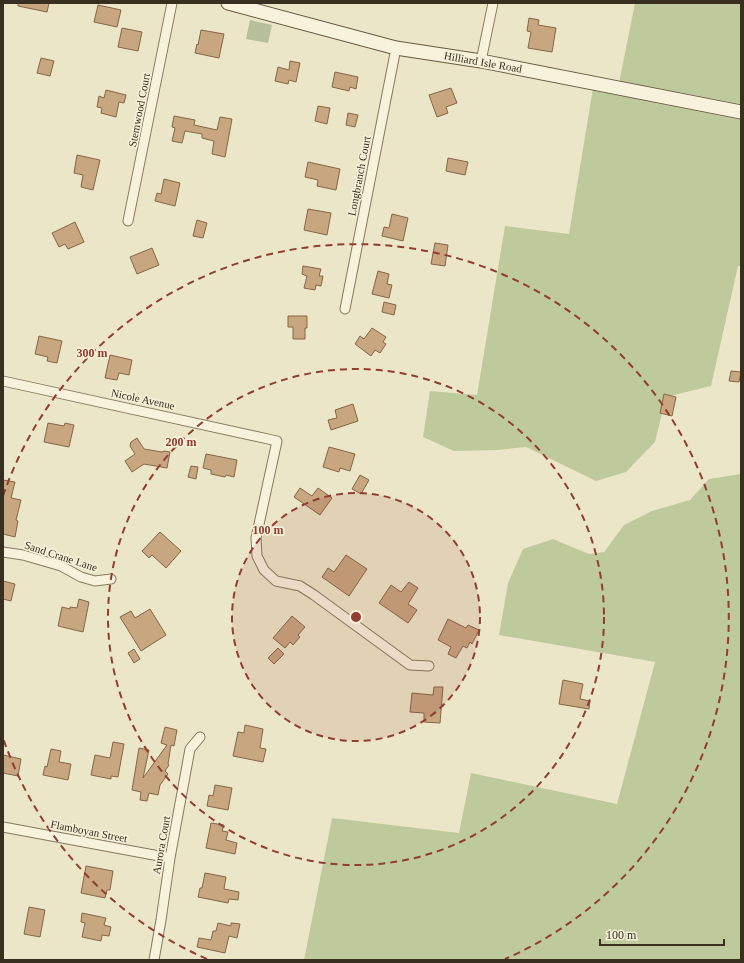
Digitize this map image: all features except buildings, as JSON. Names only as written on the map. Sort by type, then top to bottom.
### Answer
[{"type":"street","name":"Stemwood Court","points":[[128,221],[172,3]]},
{"type":"street","points":[[481,61],[493,3]]},
{"type":"street","name":"Hilliard Isle Road","points":[[235,4],[396,48],[481,61],[741,112]]},
{"type":"street","name":"Longbranch Court","points":[[345,309],[396,48]]},
{"type":"street","name":"Nicole Avenue","points":[[3,381],[277,441],[256,538],[257,556],[264,570],[276,581],[300,586],[314,595],[410,665],[429,666]]},
{"type":"street","name":"Sand Crane Lane","points":[[3,552],[23,555],[61,566],[81,577],[95,581],[111,580]]},
{"type":"street","name":"Aurora Court","points":[[154,960],[162,920],[170,858],[190,750],[200,737]]},
{"type":"street","name":"Flamboyan Street","points":[[3,827],[170,858]]},
{"type":"green space","points":[[635,3],[741,3],[741,107],[619,83]]},
{"type":"green space","points":[[250,20],[272,25],[268,43],[246,39]]},
{"type":"green space","points":[[593,88],[741,117],[741,266],[738,266],[711,386],[666,397],[655,442],[626,472],[596,481],[526,447],[497,450],[454,451],[423,437],[430,391],[477,395],[505,226],[569,234]]},
{"type":"green space","points":[[741,474],[741,960],[304,960],[332,818],[459,833],[471,773],[617,804],[655,662],[499,635],[508,583],[523,549],[553,539],[589,554],[604,552],[624,525],[652,511],[690,500],[709,479]]}]
